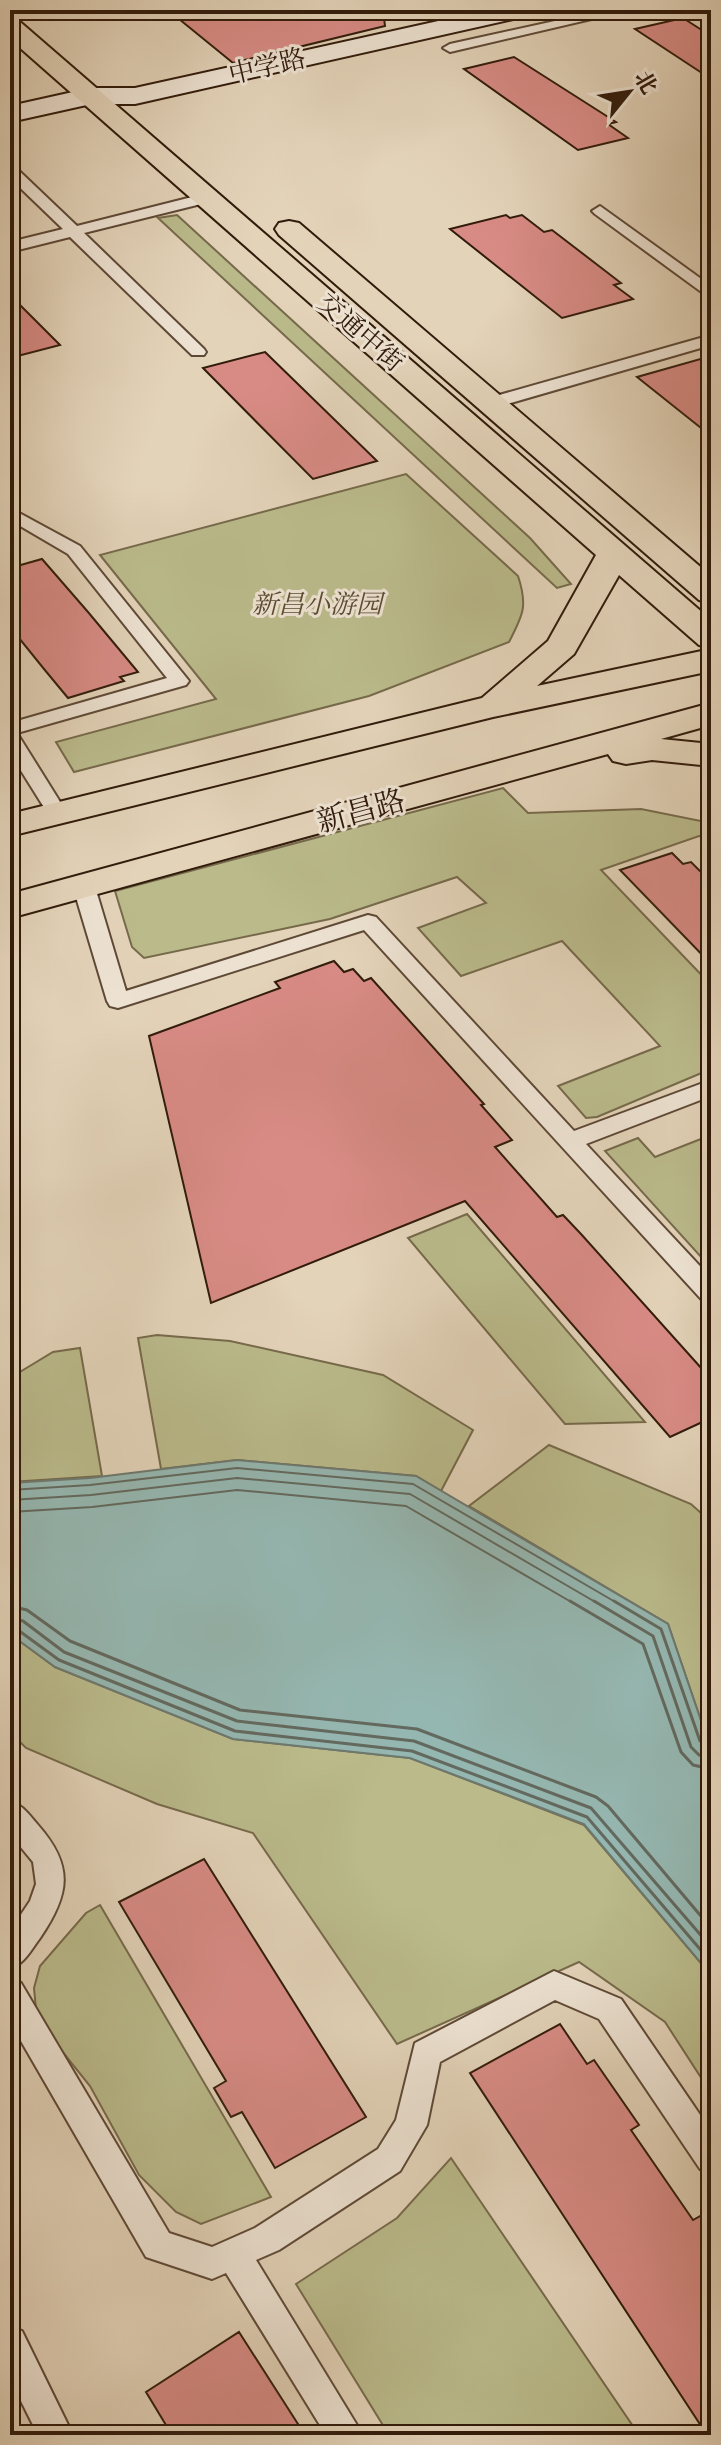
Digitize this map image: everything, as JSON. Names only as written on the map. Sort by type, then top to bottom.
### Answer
[{"type":"main road","name":"交通中街","points":[[10,26],[208,198],[624,540],[711,593]]},
{"type":"main road","points":[[102,67],[159,116]]},
{"type":"main road","name":"交通中街","points":[[266,208],[491,403],[624,540],[711,638]]},
{"type":"main road","points":[[493,706],[562,647],[624,540],[711,552]]},
{"type":"main road","points":[[10,825],[493,706],[711,660]]},
{"type":"main road","name":"新昌路","points":[[10,906],[711,714]]},
{"type":"main road","points":[[532,764],[652,749],[711,755]]},
{"type":"street","name":"中学路","points":[[10,114],[91,96],[135,96],[467,15],[522,10]]},
{"type":"lane","points":[[450,48],[623,10]]},
{"type":"lane","points":[[10,170],[198,352]]},
{"type":"lane","points":[[10,247],[208,198]]},
{"type":"lane","points":[[600,211],[711,294]]},
{"type":"lane","points":[[491,403],[711,340]]},
{"type":"lane","points":[[10,513],[74,550],[179,681],[10,729]]},
{"type":"lane","points":[[10,737],[57,813]]},
{"type":"lane","points":[[84,887],[118,1001],[368,922],[711,1294]]},
{"type":"lane","points":[[570,1141],[711,1088]]},
{"type":"lane","points":[[10,1813],[47,1860],[51,1884],[43,1908],[10,1955]]},
{"type":"lane","points":[[10,1993],[158,2246],[212,2263],[267,2239],[389,2160],[411,2125],[426,2053],[554,1985],[610,2009],[711,2158]]},
{"type":"lane","points":[[233,2254],[346,2435]]},
{"type":"lane","points":[[10,2343],[56,2435]]},
{"type":"green space","points":[[177,215],[530,538],[571,584],[557,588],[158,218]]},
{"type":"green space","name":"新昌小游园","points":[[406,474],[518,576],[523,603],[518,625],[509,642],[369,696],[74,772],[56,742],[216,699],[100,555]]},
{"type":"green space","points":[[503,788],[528,813],[641,809],[711,823],[711,838],[699,836],[601,870],[711,985],[711,1069],[597,1117],[586,1118],[558,1086],[660,1046],[562,941],[461,976],[418,928],[486,903],[457,877],[330,919],[144,958],[132,947],[115,891]]},
{"type":"green space","points":[[711,1135],[711,1268],[605,1151],[638,1138],[655,1157]]},
{"type":"green space","points":[[467,1214],[645,1422],[565,1424],[408,1238]]},
{"type":"green space","points":[[157,1335],[230,1341],[383,1375],[473,1430],[441,1491],[416,1476],[237,1460],[161,1469],[138,1338]]},
{"type":"green space","points":[[80,1348],[102,1476],[10,1482],[10,1378],[53,1352]]},
{"type":"green space","points":[[549,1445],[691,1504],[711,1522],[711,1750],[668,1624],[469,1506]]},
{"type":"green space","points":[[10,1634],[55,1667],[233,1739],[410,1758],[584,1825],[711,1975],[711,2093],[665,2022],[579,1962],[397,2044],[253,1833],[157,1804],[26,1748],[10,1732]]},
{"type":"green space","points":[[100,1905],[271,2197],[201,2224],[176,2212],[139,2175],[90,2086],[37,2020],[34,1988],[40,1966],[86,1913]]},
{"type":"green space","points":[[451,2158],[639,2435],[389,2435],[296,2284],[397,2218]]},
{"type":"water","points":[[237,1460],[416,1476],[668,1624],[711,1750],[711,1975],[584,1824],[410,1758],[233,1739],[55,1667],[10,1634],[10,1483],[90,1478]]},
{"type":"building","points":[[168,10],[383,10],[385,26],[233,63]]},
{"type":"building","points":[[683,18],[711,36],[711,79],[635,29]]},
{"type":"building","points":[[514,57],[616,122],[608,124],[628,138],[578,150],[464,69]]},
{"type":"building","points":[[506,215],[510,218],[522,215],[544,232],[552,230],[621,283],[614,285],[633,299],[562,318],[450,229]]},
{"type":"building","points":[[10,295],[60,345],[10,358]]},
{"type":"building","points":[[265,352],[377,461],[313,479],[203,368]]},
{"type":"building","points":[[711,356],[711,436],[637,377]]},
{"type":"building","points":[[42,559],[138,672],[120,677],[124,681],[68,698],[10,627],[10,568]]},
{"type":"building","points":[[672,853],[683,864],[691,862],[711,882],[711,964],[620,870]]},
{"type":"building","points":[[334,961],[344,972],[353,969],[364,981],[371,978],[484,1104],[481,1105],[512,1140],[495,1147],[557,1217],[563,1215],[581,1234],[711,1379],[711,1418],[670,1437],[465,1201],[211,1303],[149,1036],[280,988],[275,982]]},
{"type":"building","points":[[204,1859],[366,2117],[275,2168],[242,2112],[231,2117],[214,2088],[226,2081],[119,1902]]},
{"type":"building","points":[[560,2024],[587,2064],[594,2060],[639,2125],[631,2130],[693,2220],[711,2210],[711,2435],[707,2435],[470,2073]]},
{"type":"building","points":[[239,2332],[305,2435],[172,2435],[146,2392]]}]
